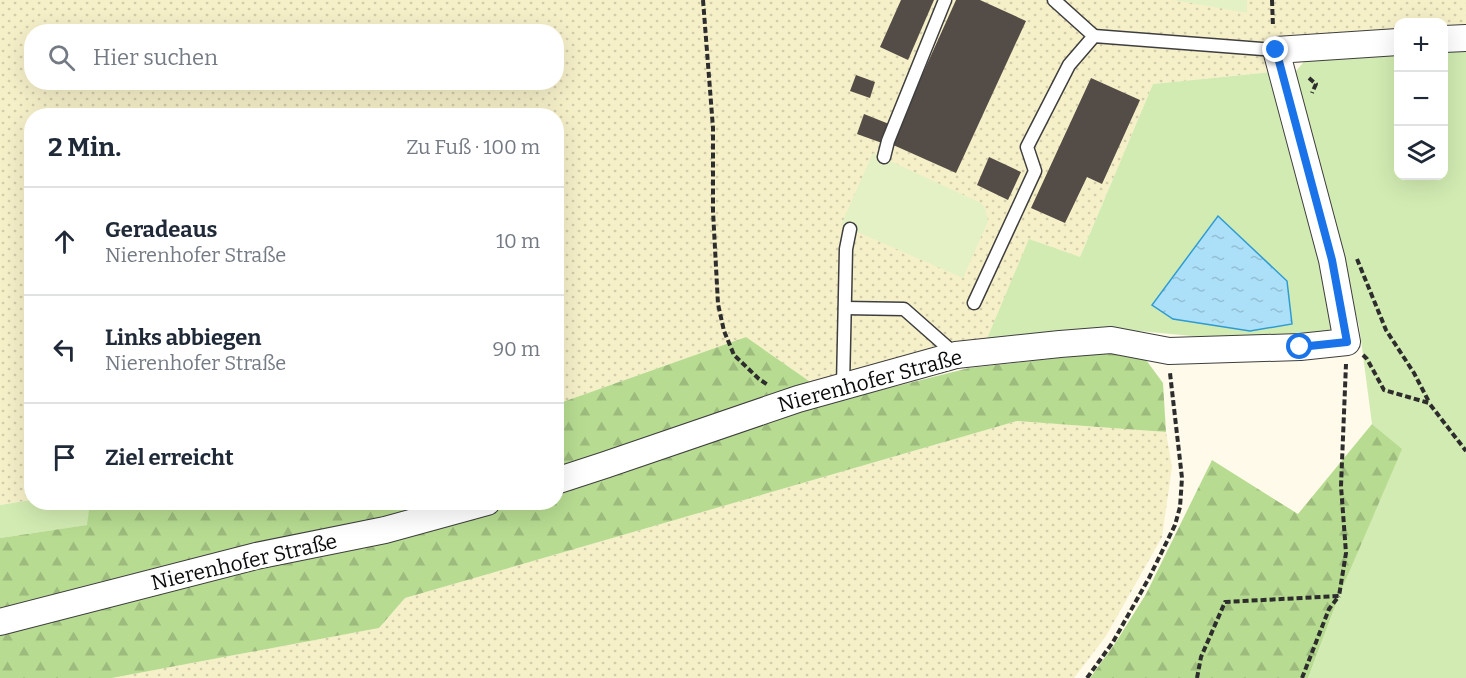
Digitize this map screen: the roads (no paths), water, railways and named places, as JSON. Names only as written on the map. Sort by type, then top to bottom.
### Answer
[{"type":"street","points":[[1448,39],[1466,38]]},
{"type":"street","points":[[1276,50],[1394,42]]},
{"type":"street","name":"Nierenhofer Straße","points":[[564,478],[798,399],[956,355],[1111,340],[1169,351],[1300,347],[1347,342],[1332,260],[1276,50]]},
{"type":"street","name":"Nierenhofer Straße","points":[[0,622],[256,556],[386,530],[458,510]]},
{"type":"lane","points":[[884,157],[888,141],[945,0]]},
{"type":"lane","points":[[1054,0],[1094,36],[1276,50]]},
{"type":"lane","points":[[974,303],[1035,171],[1027,147],[1069,65],[1094,36]]},
{"type":"lane","points":[[843,386],[846,249],[850,229]]},
{"type":"lane","points":[[845,308],[904,309],[956,355]]},
{"type":"water","points":[[1218,216],[1287,281],[1292,324],[1250,331],[1173,319],[1152,305]]}]
